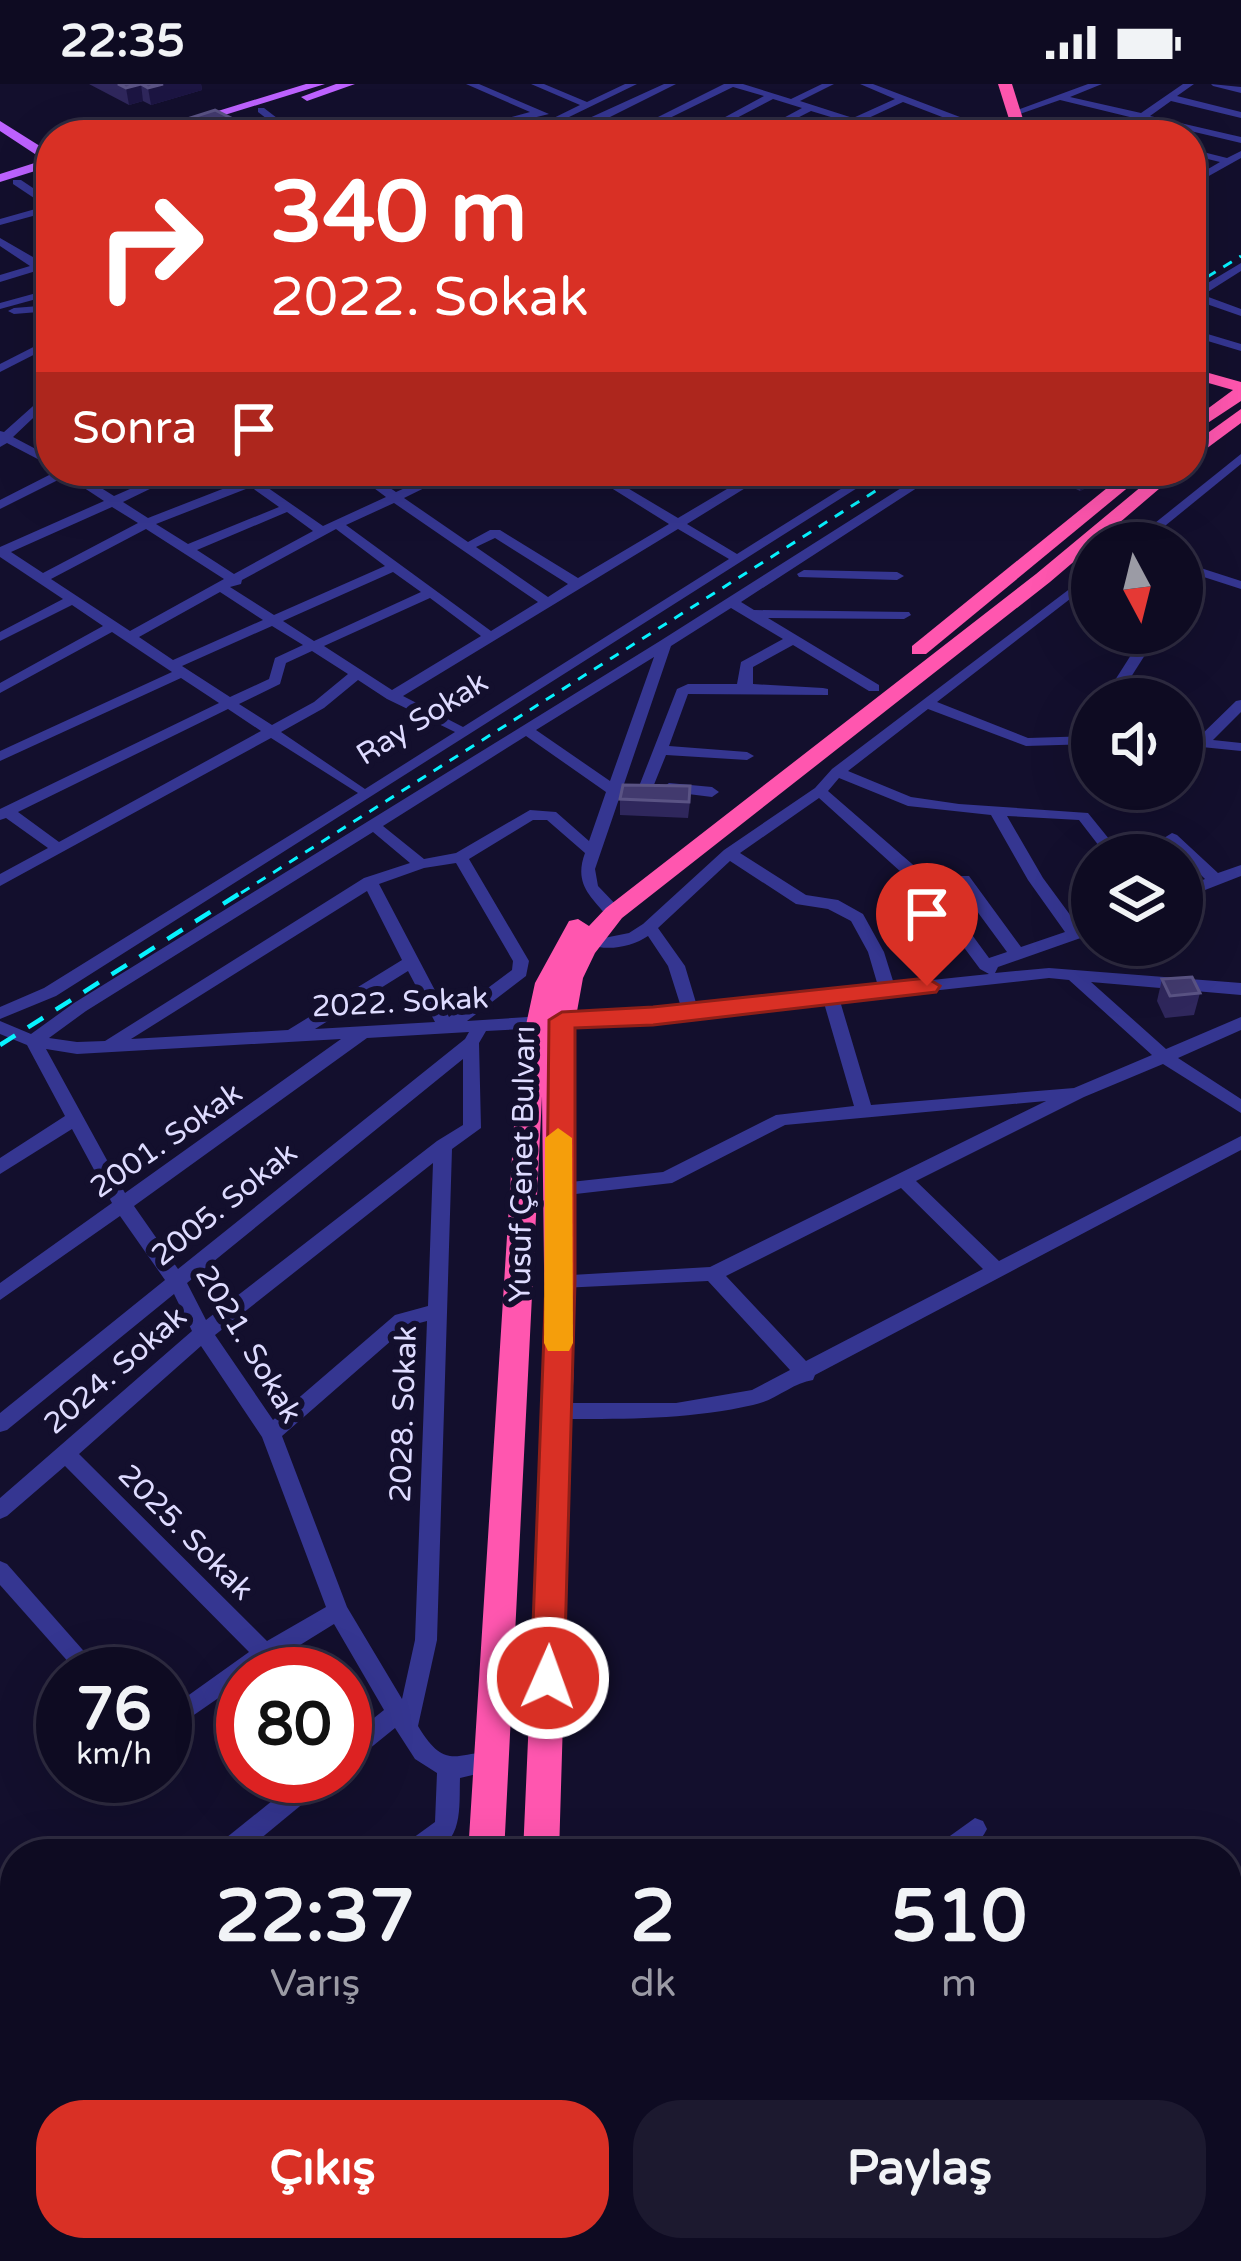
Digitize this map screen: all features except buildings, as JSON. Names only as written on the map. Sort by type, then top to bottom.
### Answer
[{"type":"highway","points":[[990,84],[1006,120]]},
{"type":"highway","points":[[1005,84],[1007,120]]},
{"type":"highway","points":[[1206,378],[1241,389]]},
{"type":"highway","points":[[1206,417],[1241,389]]},
{"type":"highway","points":[[1206,442],[1241,414]]},
{"type":"highway","name":"Yusuf Çenet Bulvarı","points":[[487,1839],[549,1020],[609,908],[1121,486]]},
{"type":"highway","name":"Yusuf Çenet Bulvarı","points":[[1121,522],[1156,486]]},
{"type":"highway","name":"Yusuf Çenet Bulvarı","points":[[609,908],[1071,564]]},
{"type":"highway","name":"Yusuf Çenet Bulvarı","points":[[542,1839],[560,1281],[549,1020]]},
{"type":"main road","points":[[240,120],[346,84]]},
{"type":"main road","points":[[197,120],[311,86]]},
{"type":"main road","points":[[0,122],[36,145]]},
{"type":"main road","points":[[0,177],[36,159]]},
{"type":"main road","points":[[0,188],[36,176]]},
{"type":"street","points":[[471,84],[557,120]]},
{"type":"street","points":[[536,84],[583,104]]},
{"type":"street","points":[[554,119],[632,84]]},
{"type":"street","points":[[597,120],[671,84]]},
{"type":"street","points":[[659,120],[732,84],[858,120]]},
{"type":"street","points":[[791,102],[830,84]]},
{"type":"street","points":[[865,84],[960,120]]},
{"type":"street","points":[[1013,120],[1083,86],[1097,84]]},
{"type":"street","points":[[1139,120],[1189,84]]},
{"type":"street","points":[[1216,84],[1241,90]]},
{"type":"street","points":[[554,119],[616,85]]},
{"type":"street","points":[[726,120],[770,97]]},
{"type":"street","points":[[1059,97],[1160,120]]},
{"type":"street","points":[[1168,97],[1241,115]]},
{"type":"street","points":[[848,120],[904,98]]},
{"type":"street","points":[[786,120],[812,107]]},
{"type":"street","points":[[261,110],[274,120]]},
{"type":"street","points":[[509,120],[541,112]]},
{"type":"street","points":[[1206,131],[1241,140]]},
{"type":"street","points":[[1206,174],[1241,154]]},
{"type":"street","points":[[1206,156],[1228,161]]},
{"type":"street","points":[[17,182],[36,195]]},
{"type":"street","points":[[0,223],[36,211]]},
{"type":"street","points":[[3,246],[36,266]]},
{"type":"street","points":[[1206,288],[1241,266]]},
{"type":"street","points":[[0,279],[36,267]]},
{"type":"street","points":[[1225,275],[1241,281]]},
{"type":"street","points":[[0,312],[36,298]]},
{"type":"street","points":[[1206,302],[1241,314]]},
{"type":"street","points":[[0,312],[36,309]]},
{"type":"street","points":[[1206,337],[1241,348]]},
{"type":"street","points":[[0,369],[36,349]]},
{"type":"street","points":[[36,407],[2,438],[36,454]]},
{"type":"street","points":[[1162,522],[1241,458]]},
{"type":"street","points":[[0,505],[42,486]]},
{"type":"street","points":[[91,486],[187,549],[272,620],[392,696],[457,728]]},
{"type":"street","points":[[146,486],[1,552],[358,790]]},
{"type":"street","points":[[40,580],[148,524],[243,486]]},
{"type":"street","points":[[255,486],[322,531]]},
{"type":"street","points":[[380,486],[548,603]]},
{"type":"street","points":[[129,637],[322,531],[421,486]]},
{"type":"street","points":[[616,486],[732,556]]},
{"type":"street","points":[[392,696],[740,486]]},
{"type":"street","name":"Ray Sokak","points":[[0,1002],[52,979],[844,486]]},
{"type":"street","points":[[0,1013],[50,992],[218,889],[854,486]]},
{"type":"street","points":[[33,1041],[80,1007],[913,486]]},
{"type":"street","points":[[187,549],[287,508]]},
{"type":"street","points":[[337,524],[491,637]]},
{"type":"street","points":[[466,547],[495,533],[579,585]]},
{"type":"street","points":[[0,758],[272,620],[393,567]]},
{"type":"street","points":[[804,574],[897,576]]},
{"type":"street","points":[[862,575],[870,614]]},
{"type":"street","points":[[1203,576],[1241,585]]},
{"type":"street","points":[[4,814],[275,681],[280,661],[433,592]]},
{"type":"street","points":[[605,943],[634,938],[649,928],[729,853],[820,791],[837,772],[1071,592]]},
{"type":"street","points":[[0,637],[70,601]]},
{"type":"street","points":[[730,601],[874,688]]},
{"type":"street","points":[[753,614],[904,615]]},
{"type":"street","points":[[0,689],[109,628]]},
{"type":"street","points":[[740,688],[746,684],[746,665],[791,640]]},
{"type":"street","points":[[609,908],[587,880],[665,644]]},
{"type":"street","points":[[0,881],[319,705],[357,674]]},
{"type":"street","points":[[525,729],[614,791],[644,794],[688,688],[823,692]]},
{"type":"street","points":[[926,703],[1026,742],[1071,740]]},
{"type":"street","points":[[1203,741],[1241,704]]},
{"type":"street","points":[[1203,742],[1241,747]]},
{"type":"street","points":[[659,750],[747,756]]},
{"type":"street","points":[[837,772],[908,801],[1083,816],[1097,834]]},
{"type":"street","points":[[646,787],[712,792]]},
{"type":"street","points":[[820,791],[928,887],[986,965],[1005,978]]},
{"type":"street","points":[[997,812],[1071,914]]},
{"type":"street","points":[[4,814],[58,848]]},
{"type":"street","points":[[107,1046],[370,882],[421,864],[460,857],[530,815],[551,815],[594,853]]},
{"type":"street","points":[[372,824],[421,864]]},
{"type":"street","points":[[729,853],[802,900],[832,904],[857,918],[876,952],[888,990]]},
{"type":"street","points":[[370,882],[446,1028],[520,973],[520,961],[460,857]]},
{"type":"street","points":[[1203,868],[1215,879]]},
{"type":"street","points":[[1203,885],[1241,870]]},
{"type":"street","points":[[963,880],[1017,954]]},
{"type":"street","points":[[649,928],[670,950],[685,983],[690,1012]]},
{"type":"street","points":[[986,965],[1071,934]]},
{"type":"street","points":[[291,1035],[411,962]]},
{"type":"street","points":[[1073,975],[1164,1057],[1241,1107]]},
{"type":"street","name":"2022. Sokak","points":[[0,1028],[33,1041],[107,1046],[446,1028],[476,1035],[549,1020],[690,1012],[1005,978],[1073,975],[1241,989]]},
{"type":"street","points":[[830,997],[864,1110]]},
{"type":"street","points":[[560,1281],[713,1274],[1078,1093],[1241,1023]]},
{"type":"street","name":"2001. Sokak","points":[[0,1293],[363,1032]]},
{"type":"street","points":[[436,1311],[443,1146],[472,1128],[476,1035]]},
{"type":"street","name":"2005. Sokak","points":[[0,1424],[476,1035]]},
{"type":"street","name":"2021. Sokak","points":[[33,1041],[122,1204],[272,1434],[338,1612],[425,1756],[449,1769]]},
{"type":"street","points":[[558,1189],[666,1178],[782,1119],[1078,1093]]},
{"type":"street","points":[[0,1167],[76,1118]]},
{"type":"street","points":[[556,1411],[718,1407],[756,1397],[1241,1142]]},
{"type":"street","name":"2024. Sokak","points":[[0,1510],[203,1333],[443,1146]]},
{"type":"street","points":[[905,1181],[997,1271]]},
{"type":"street","points":[[713,1274],[806,1374]]},
{"type":"street","name":"2028. Sokak","points":[[272,1434],[402,1320],[436,1311],[426,1640],[403,1719]]},
{"type":"street","name":"2025. Sokak","points":[[65,1453],[259,1647]]},
{"type":"street","points":[[0,1570],[69,1647]]},
{"type":"street","points":[[276,1647],[338,1612]]},
{"type":"street","points":[[372,1739],[403,1719]]},
{"type":"street","points":[[430,1839],[446,1827],[449,1769],[490,1762]]},
{"type":"street","points":[[242,1839],[287,1803]]},
{"type":"street","points":[[963,1839],[975,1829]]},
{"type":"railway","points":[[1206,278],[1241,256]]},
{"type":"railway","points":[[241,893],[883,486]]},
{"type":"railway","points":[[0,1045],[245,890]]},
{"type":"slow traffic","points":[[558,1138],[559,1343]]},
{"type":"route","points":[[548,1678],[562,1020],[653,1016],[927,986]]}]
